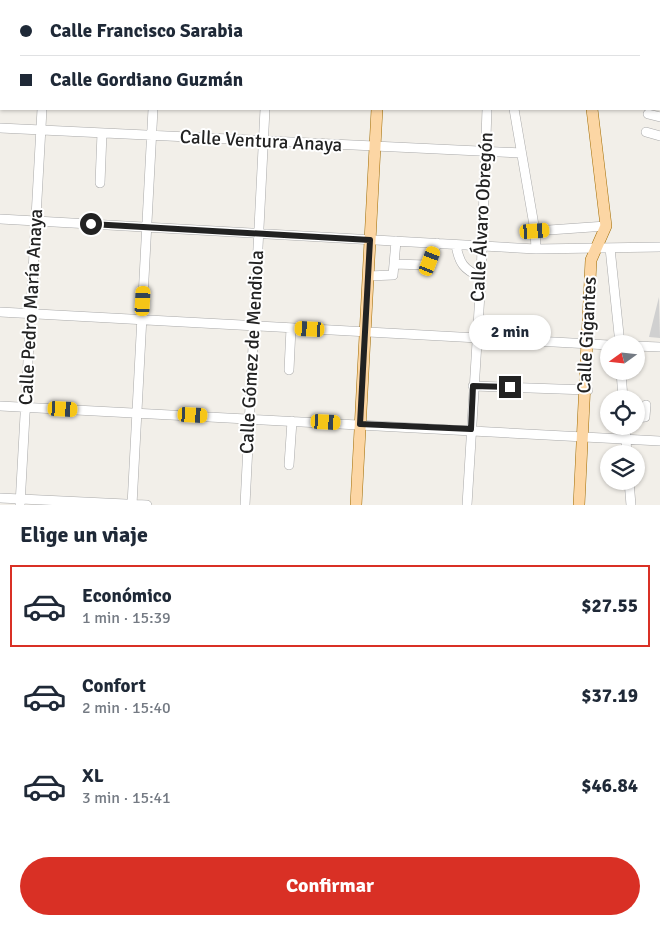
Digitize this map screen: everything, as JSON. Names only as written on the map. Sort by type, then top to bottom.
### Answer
[{"type":"main road","points":[[356,505],[377,110]]},
{"type":"main road","points":[[592,110],[606,226]]},
{"type":"main road","name":"Calle Gigantes","points":[[579,505],[592,248],[606,226]]},
{"type":"street","name":"Calle Pedro María Anaya","points":[[20,502],[42,110]]},
{"type":"street","points":[[132,505],[153,110]]},
{"type":"street","name":"Calle Gómez de Mendiola","points":[[244,505],[265,110]]},
{"type":"street","name":"Calle Álvaro Obregón","points":[[467,505],[487,110]]},
{"type":"street","points":[[514,110],[535,231],[536,249]]},
{"type":"street","points":[[648,114],[660,117]]},
{"type":"street","name":"Calle Ventura Anaya","points":[[0,128],[522,154]]},
{"type":"street","points":[[646,132],[660,136]]},
{"type":"street","points":[[100,183],[102,133]]},
{"type":"street","points":[[0,219],[536,249],[660,247]]},
{"type":"street","points":[[535,231],[606,226]]},
{"type":"street","points":[[368,276],[393,275],[396,241]]},
{"type":"street","points":[[394,264],[426,265],[437,243]]},
{"type":"street","points":[[456,245],[458,260],[462,266],[480,277]]},
{"type":"street","points":[[610,248],[619,335]]},
{"type":"street","points":[[0,312],[600,345]]},
{"type":"street","points":[[290,370],[291,328]]},
{"type":"street","points":[[645,346],[660,347]]},
{"type":"street","points":[[473,386],[586,390]]},
{"type":"street","points":[[645,417],[646,405]]},
{"type":"street","points":[[0,406],[471,429],[660,441]]},
{"type":"street","points":[[290,465],[292,421]]},
{"type":"street","points":[[626,435],[626,445]]},
{"type":"street","points":[[630,490],[631,505]]},
{"type":"street","points":[[0,498],[20,502],[148,505]]},
{"type":"shaded area","points":[[659,297],[660,338],[649,337]]},
{"type":"route","points":[[91,224],[370,240],[360,424],[471,429],[473,386],[510,387]]}]
